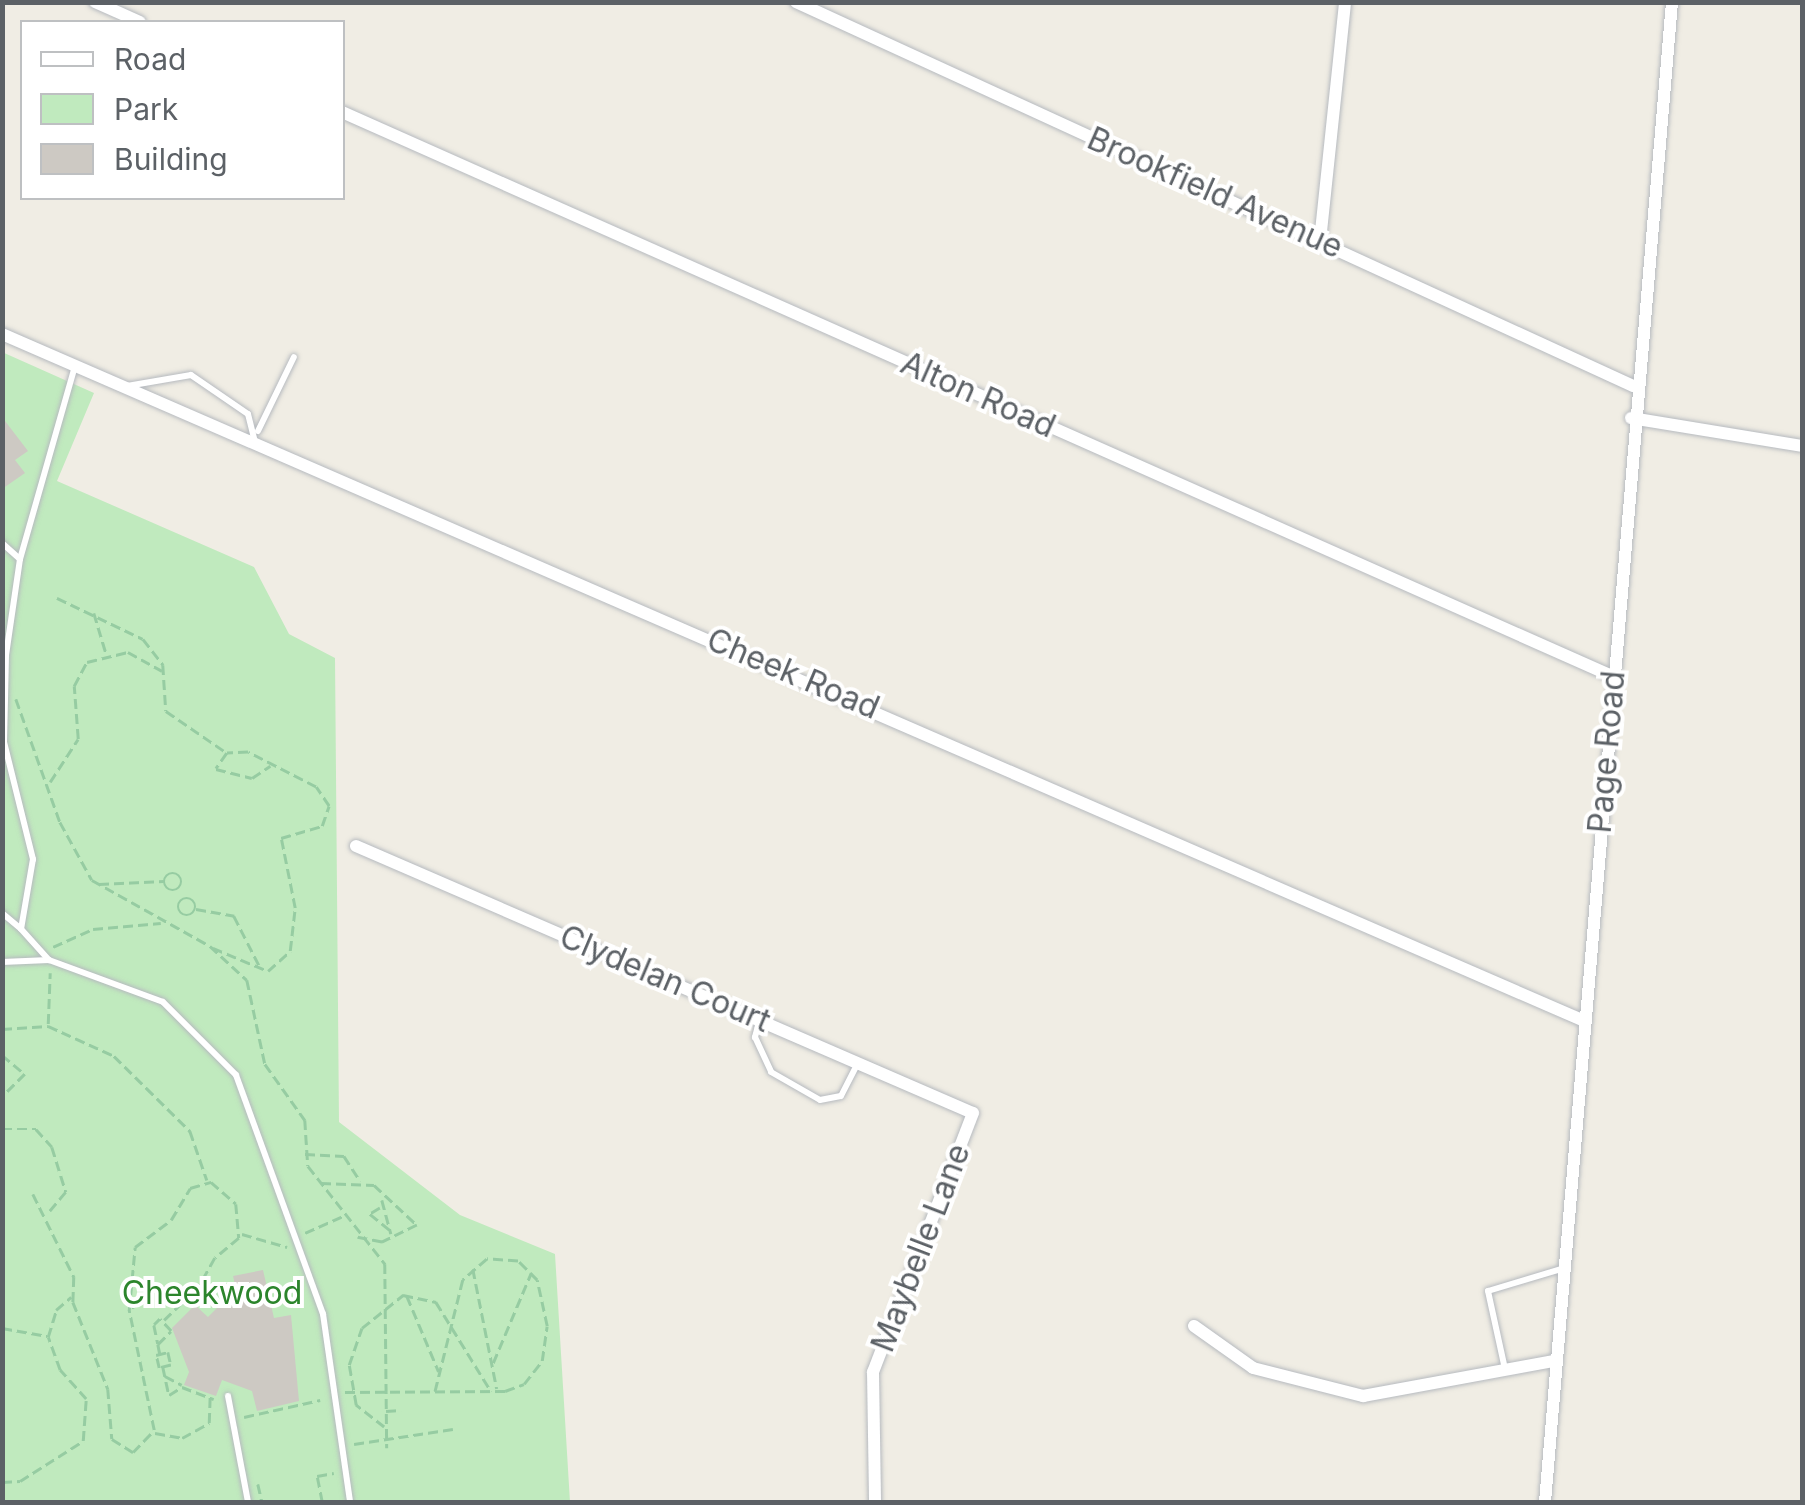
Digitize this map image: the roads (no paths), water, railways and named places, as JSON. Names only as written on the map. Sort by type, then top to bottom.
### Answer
[{"type":"street","points":[[94,2],[135,20]]},
{"type":"street","name":"Brookfield Avenue","points":[[796,2],[1633,386]]},
{"type":"street","points":[[1320,241],[1345,2]]},
{"type":"street","name":"Page Road","points":[[1545,1502],[1560,1268],[1614,677],[1633,386],[1672,2]]},
{"type":"street","name":"Alton Road","points":[[345,113],[1614,677]]},
{"type":"street","name":"Cheek Road","points":[[2,334],[256,438],[1582,1020]]},
{"type":"street","points":[[1631,418],[1802,446]]},
{"type":"street","name":"Clydelan Court","points":[[356,846],[973,1113]]},
{"type":"street","name":"Maybelle Lane","points":[[875,1502],[872,1372],[973,1113]]},
{"type":"street","points":[[1194,1326],[1254,1368],[1363,1396],[1553,1361]]},
{"type":"lane","points":[[256,438],[294,357]]},
{"type":"lane","points":[[21,929],[32,859],[4,742],[4,655],[20,559],[75,364]]},
{"type":"lane","points":[[126,386],[191,375],[248,414],[256,438]]},
{"type":"lane","points":[[2,543],[20,559]]},
{"type":"lane","points":[[3,915],[49,960]]},
{"type":"lane","points":[[2,962],[49,960],[149,994],[212,1045],[252,1108],[299,1234],[335,1394],[350,1502]]},
{"type":"lane","points":[[759,1020],[755,1037],[770,1072],[824,1102],[841,1096],[858,1063]]},
{"type":"lane","points":[[1505,1370],[1488,1291],[1560,1268]]},
{"type":"lane","points":[[229,1400],[248,1502]]},
{"type":"park label","name":"Cheekwood","points":[[212,1293]]}]
